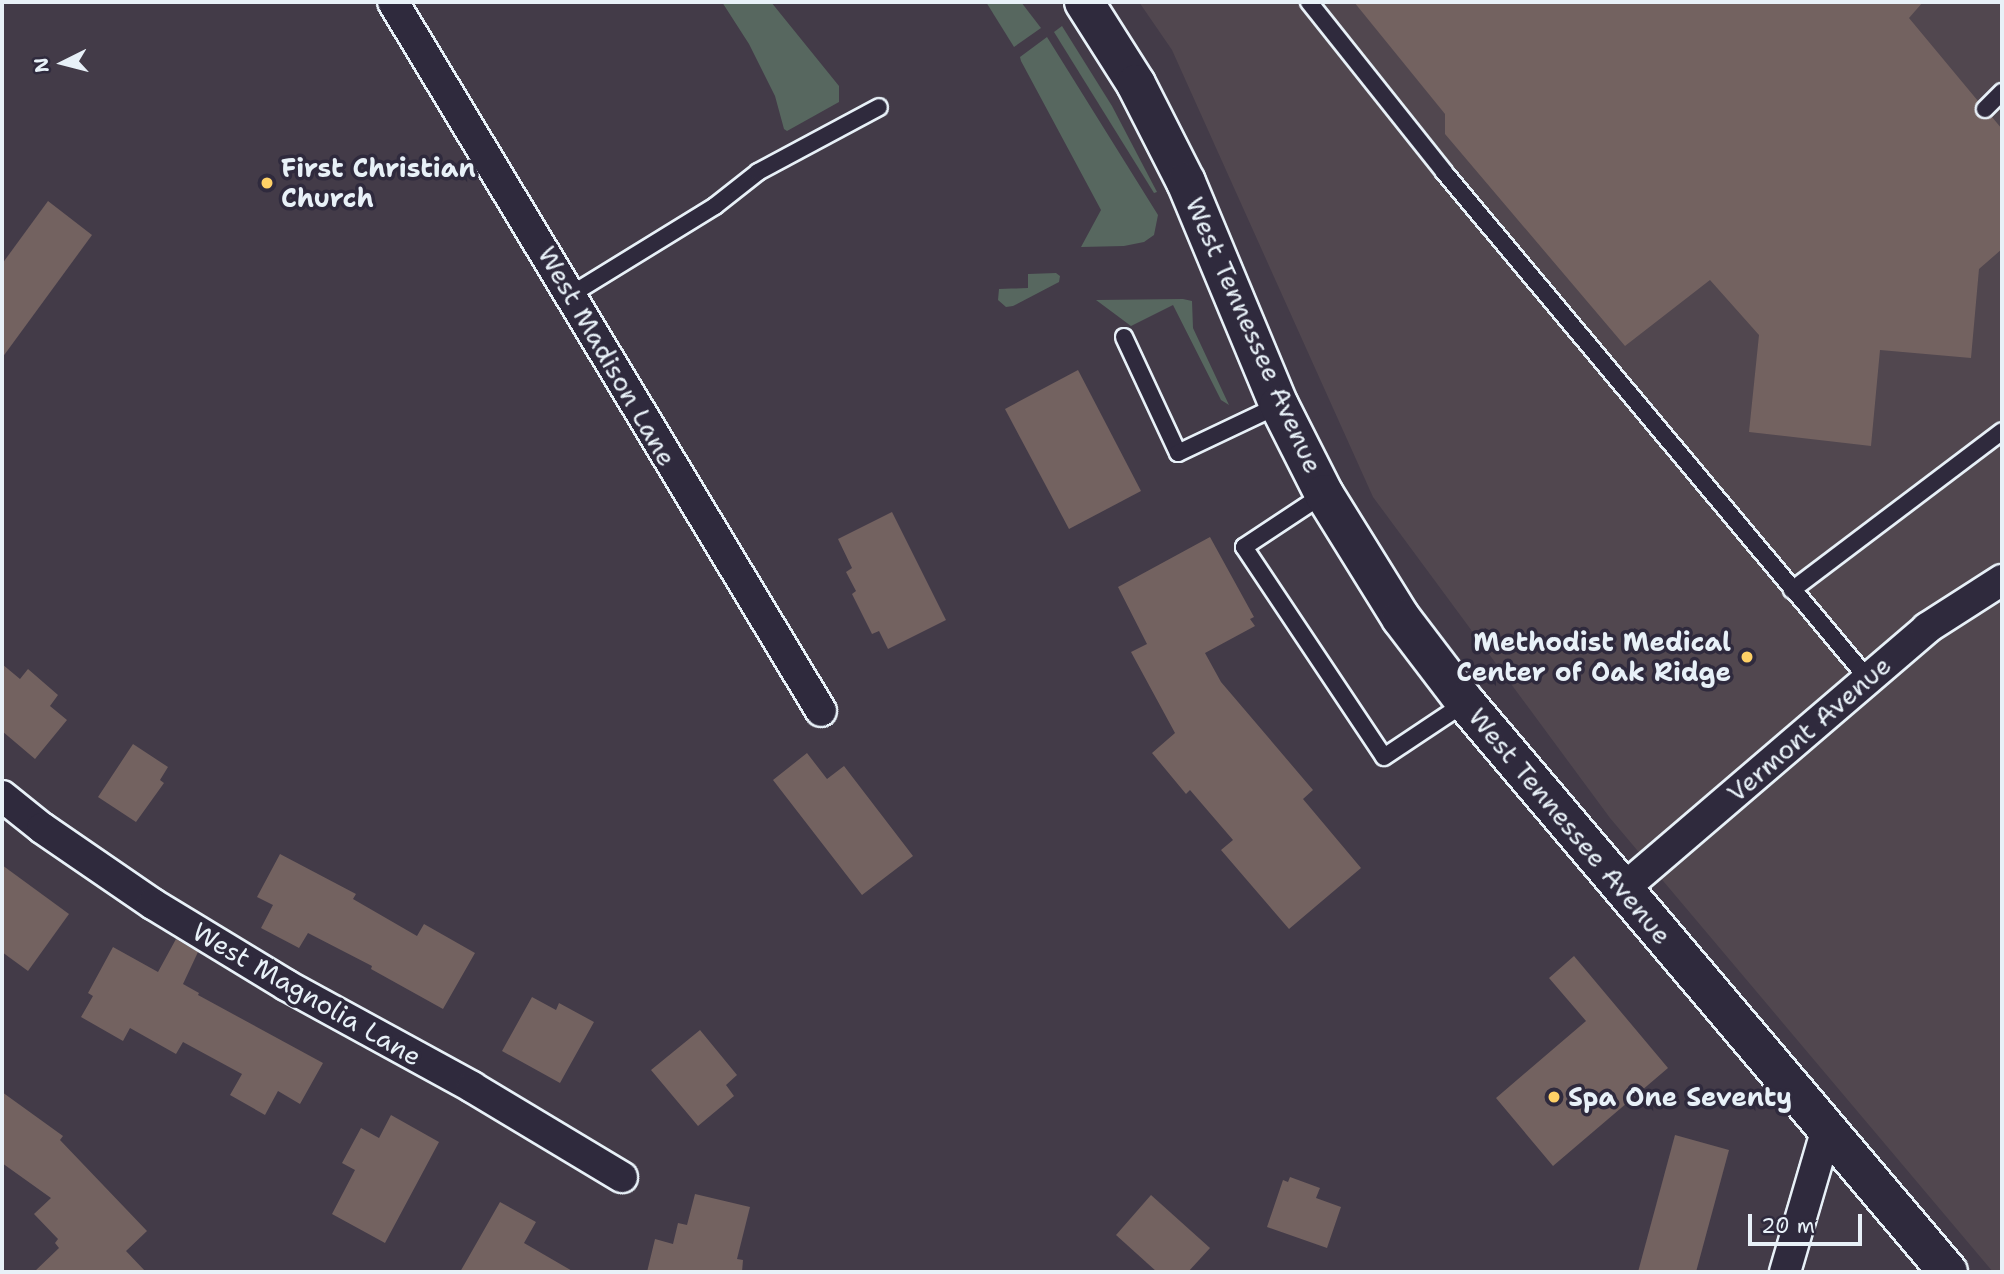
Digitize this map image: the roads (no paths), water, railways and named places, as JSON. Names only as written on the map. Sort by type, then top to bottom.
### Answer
[{"type":"street","name":"West Madison Lane","points":[[393,2],[572,294],[651,431],[821,711]]},
{"type":"street","name":"West Tennessee Avenue","points":[[1084,2],[1136,84],[1186,182],[1279,405],[1324,494],[1401,618],[1465,702],[1948,1272]]},
{"type":"street","name":"Vermont Avenue","points":[[1623,888],[1927,628],[2002,580]]},
{"type":"street","name":"West Magnolia Lane","points":[[2,796],[42,828],[164,911],[286,985],[472,1087],[622,1177]]},
{"type":"street","points":[[1785,1272],[1828,1128]]},
{"type":"lane","points":[[1309,2],[1444,172],[1868,680]]},
{"type":"lane","points":[[1985,109],[2002,92]]},
{"type":"lane","points":[[572,294],[715,206],[758,172],[879,107]]},
{"type":"lane","points":[[1124,337],[1178,453],[1279,405]]},
{"type":"lane","points":[[1792,590],[2002,430]]},
{"type":"lane","points":[[1324,494],[1244,547],[1384,757],[1465,702]]},
{"type":"place","name":"First Christian Church","points":[[267,183]]},
{"type":"place","name":"Methodist Medical Center of Oak Ridge","points":[[1747,657]]},
{"type":"place","name":"Spa One Seventy","points":[[1554,1097]]}]
